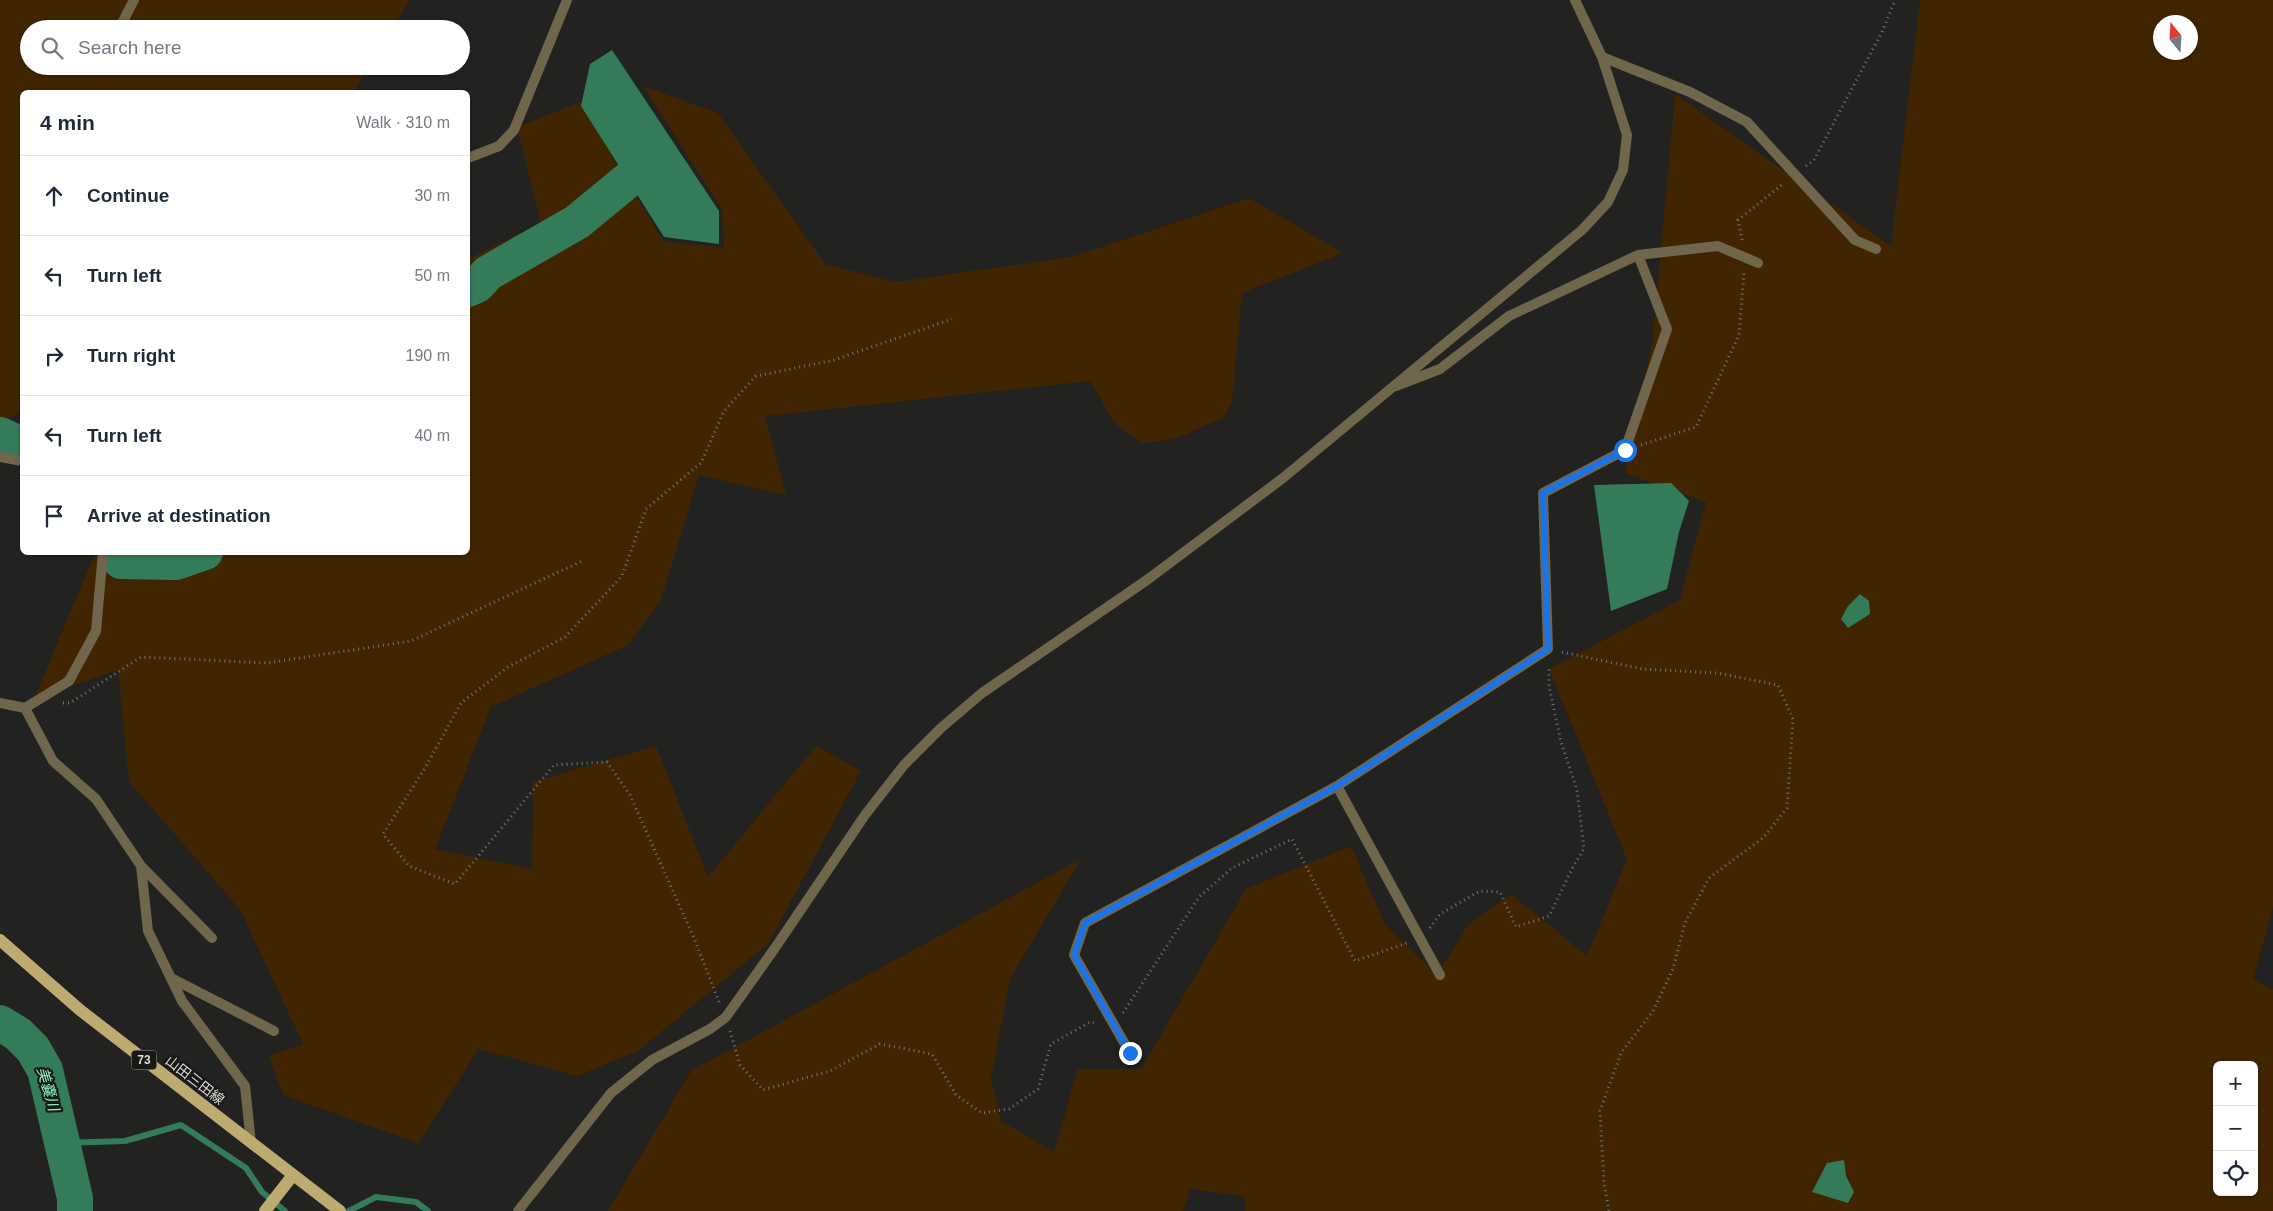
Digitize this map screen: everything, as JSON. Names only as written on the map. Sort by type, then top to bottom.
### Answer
[{"type":"main road","name":"山田三田線","points":[[0,940],[80,1010],[337,1208]]},
{"type":"main road","points":[[266,1209],[293,1175]]},
{"type":"street","points":[[124,20],[134,0]]},
{"type":"street","points":[[470,157],[499,146],[514,130],[568,0]]},
{"type":"street","points":[[518,1211],[611,1093],[652,1060],[710,1029],[726,1017],[776,948],[865,815],[904,765],[940,728],[982,693],[1147,580],[1283,478],[1582,230],[1608,202],[1623,170],[1627,135],[1602,57],[1575,0]]},
{"type":"street","points":[[1602,57],[1690,92],[1747,122],[1855,240],[1876,249]]},
{"type":"street","points":[[1388,389],[1440,370],[1509,316],[1638,255],[1718,246],[1758,263]]},
{"type":"street","points":[[1130,1053],[1074,955],[1085,923],[1337,786],[1548,649],[1543,493],[1625,450],[1668,329],[1638,255]]},
{"type":"street","points":[[0,457],[20,461]]},
{"type":"street","points":[[0,703],[25,708],[69,681],[96,631],[103,555]]},
{"type":"street","points":[[25,708],[53,762],[96,798],[141,866],[212,938]]},
{"type":"street","points":[[1337,786],[1440,975]]},
{"type":"street","points":[[141,866],[148,931],[182,1000],[245,1086],[251,1142]]},
{"type":"street","points":[[171,978],[274,1031]]},
{"type":"path","points":[[1798,172],[1814,160],[1882,32],[1895,0]]},
{"type":"path","points":[[1625,450],[1696,427],[1739,335],[1745,258],[1738,220],[1791,178]]},
{"type":"path","points":[[952,319],[834,360],[756,376],[724,411],[701,463],[646,509],[622,576],[565,637],[508,667],[461,703],[425,768],[383,834],[409,866],[455,884],[512,813],[554,765],[607,762],[630,795],[694,938],[726,1017],[740,1065],[763,1090],[830,1071],[880,1044],[932,1054],[956,1096],[982,1113],[1009,1110],[1038,1089],[1051,1044],[1090,1022],[1104,1026]]},
{"type":"path","points":[[61,704],[70,703],[141,657],[267,663],[411,641],[582,561]]},
{"type":"path","points":[[1430,930],[1440,914],[1480,891],[1500,892],[1516,927],[1549,916],[1584,849],[1577,790],[1562,742],[1549,686],[1548,649],[1642,669],[1717,673],[1778,685],[1793,719],[1787,808],[1763,838],[1709,878],[1685,923],[1673,969],[1653,1011],[1621,1053],[1600,1112],[1604,1183],[1609,1211]]},
{"type":"path","points":[[1122,1015],[1199,897],[1232,868],[1292,840],[1354,961],[1416,940]]},
{"type":"shaded area","points":[[0,0],[410,0],[398,20],[20,20],[20,75],[364,75],[354,90],[20,90],[20,412],[0,423]]},
{"type":"shaded area","points":[[1920,0],[2273,0],[2273,907],[2253,979],[2273,990],[2273,1211],[1245,1211],[1244,1196],[1190,1189],[1183,1211],[608,1211],[691,1071],[1081,859],[1010,979],[991,1078],[1001,1121],[1054,1152],[1078,1069],[1141,1069],[1246,889],[1351,846],[1385,925],[1437,975],[1468,925],[1511,894],[1587,956],[1627,859],[1549,669],[1680,600],[1706,502],[1625,473],[1653,338],[1675,94],[1891,246]]},
{"type":"shaded area","points":[[612,50],[719,211],[719,244],[664,237],[581,106],[590,64]]},
{"type":"shaded area","points":[[643,86],[718,113],[825,264],[895,282],[1071,257],[1249,198],[1343,253],[1242,293],[1232,403],[1223,418],[1175,439],[1142,443],[1113,422],[1091,381],[765,416],[786,495],[699,475],[661,600],[628,645],[491,707],[435,849],[532,869],[533,782],[656,746],[708,877],[816,746],[861,771],[768,944],[638,1051],[577,1076],[479,1049],[418,1143],[283,1095],[269,1056],[303,1044],[241,911],[129,781],[118,670],[34,699],[94,555],[470,555],[470,258],[541,223],[517,127],[580,102],[663,241],[724,248],[722,210]]},
{"type":"shaded area","points":[[1671,483],[1689,501],[1679,532],[1667,589],[1611,611],[1594,485]]},
{"type":"shaded area","points":[[1860,594],[1869,601],[1870,614],[1848,628],[1841,619],[1848,606]]},
{"type":"shaded area","points":[[1844,1160],[1846,1176],[1854,1192],[1848,1203],[1812,1192],[1827,1163]]},
{"type":"waterway","points":[[470,288],[477,285],[488,273],[577,222],[628,180]]},
{"type":"waterway","points":[[0,435],[20,444]]},
{"type":"waterway","points":[[120,555],[121,561],[176,562],[196,555]]},
{"type":"waterway","name":"美嚢川","points":[[0,1023],[18,1034],[33,1049],[45,1070],[75,1198],[75,1211]]},
{"type":"waterway","points":[[62,1143],[125,1141],[181,1125],[246,1168],[262,1192],[285,1211]]},
{"type":"waterway","points":[[349,1211],[376,1197],[416,1202],[428,1211]]},
{"type":"route","points":[[1130,1053],[1074,955],[1085,923],[1337,786],[1548,649],[1543,493],[1625,450]]}]
